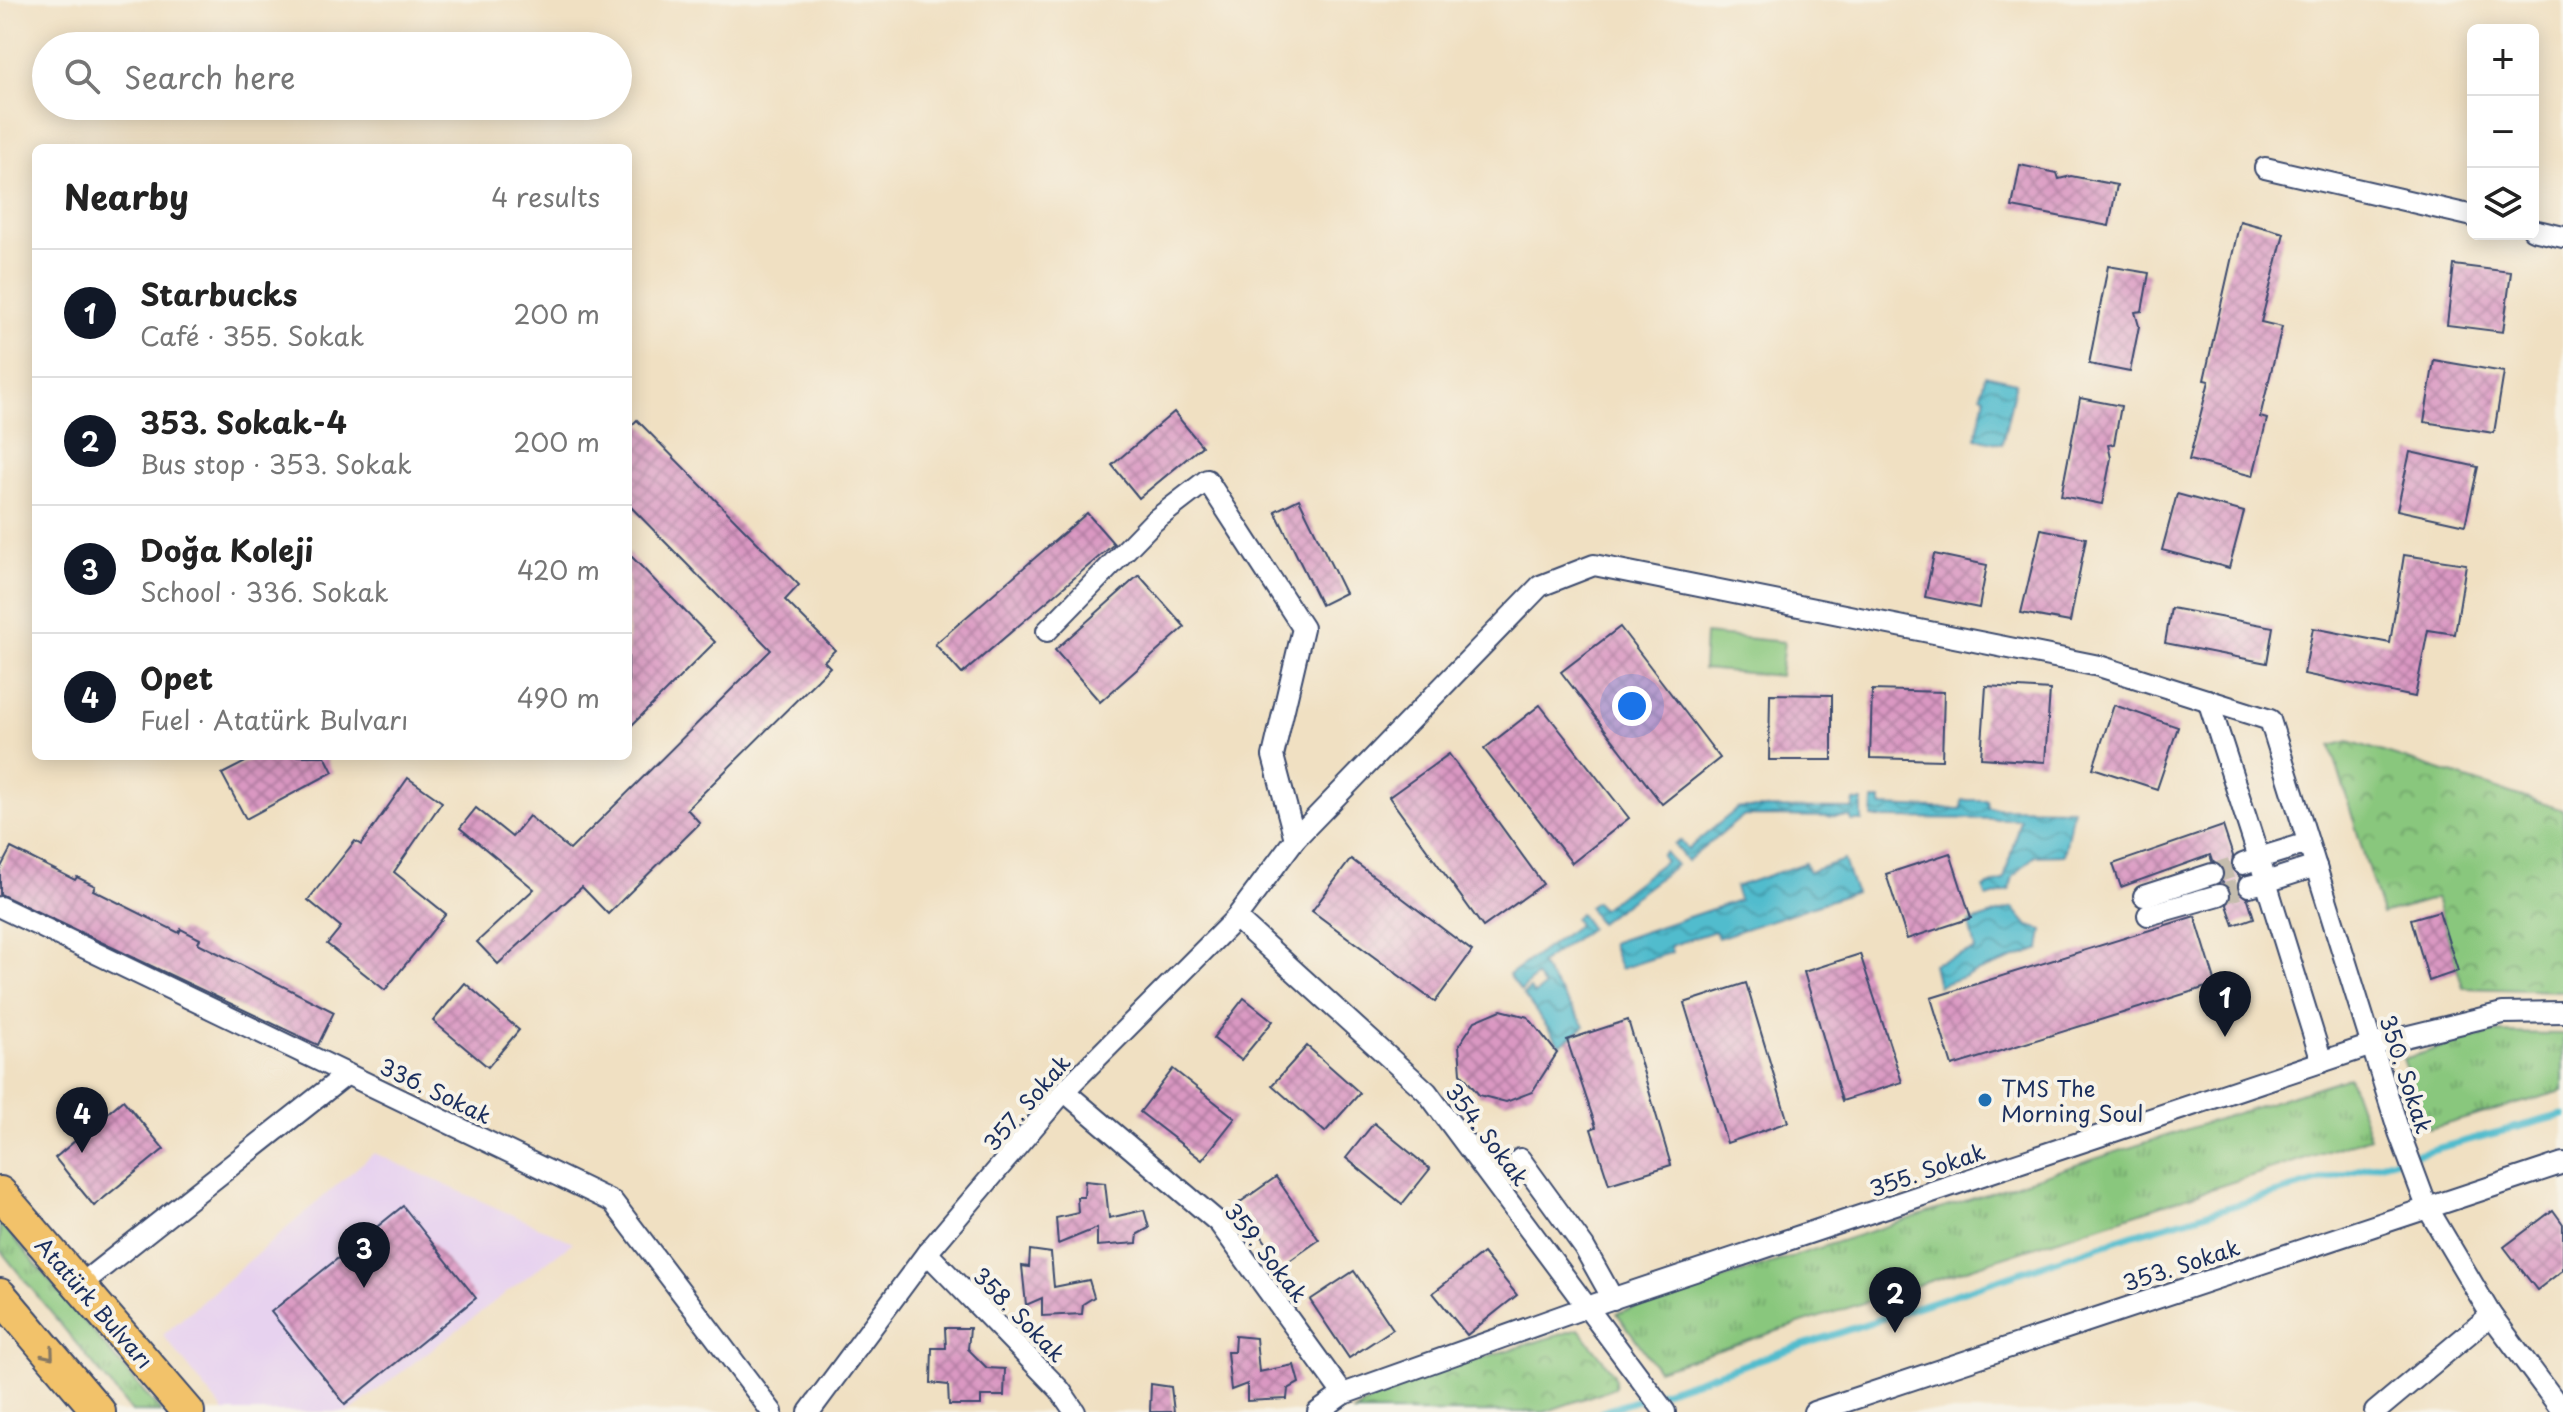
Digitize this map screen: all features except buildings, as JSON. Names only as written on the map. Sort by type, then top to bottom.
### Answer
[{"type":"main road","name":"Atatürk Bulvarı","points":[[0,1193],[188,1412]]},
{"type":"main road","points":[[0,1295],[99,1412]]},
{"type":"street","points":[[2265,168],[2467,215]]},
{"type":"street","points":[[2539,231],[2563,237]]},
{"type":"street","points":[[1047,631],[1154,521],[1207,480],[1303,628],[1273,756],[1295,839]]},
{"type":"street","name":"357. Sokak","points":[[809,1412],[927,1253],[1064,1091],[1236,918],[1295,839],[1540,586],[1594,565],[2099,666],[2270,720]]},
{"type":"street","points":[[2208,700],[2258,884],[2322,1062]]},
{"type":"street","name":"350. Sokak","points":[[2270,720],[2399,1132],[2427,1207],[2491,1315],[2563,1412]]},
{"type":"street","points":[[2251,861],[2308,843]]},
{"type":"street","points":[[2258,884],[2316,866]]},
{"type":"street","points":[[2212,874],[2146,906],[2219,895]]},
{"type":"street","name":"336. Sokak","points":[[0,907],[613,1202],[772,1412]]},
{"type":"street","name":"354. Sokak","points":[[1236,918],[1427,1092],[1665,1412]]},
{"type":"street","name":"355. Sokak","points":[[1318,1412],[1343,1394],[1587,1307],[2372,1045],[2503,1013],[2563,1012]]},
{"type":"street","points":[[80,1285],[347,1074]]},
{"type":"street","name":"359. Sokak","points":[[1064,1091],[1219,1223],[1343,1394]]},
{"type":"street","points":[[1520,1159],[1584,1247],[1613,1299]]},
{"type":"street","name":"353. Sokak","points":[[1814,1412],[2563,1163]]},
{"type":"street","name":"358. Sokak","points":[[927,1253],[1060,1390],[1075,1412]]},
{"type":"street","points":[[2375,1412],[2491,1315]]},
{"type":"shaded area","points":[[374,1153],[573,1242],[349,1412],[224,1412],[163,1335]]},
{"type":"green space","points":[[1705,634],[1784,642],[1780,676],[1703,669]]},
{"type":"green space","points":[[2349,741],[2563,810],[2563,991],[2463,988],[2436,898],[2382,914],[2331,746]]},
{"type":"green space","points":[[2490,1033],[2563,1034],[2563,1091],[2429,1129],[2403,1059]]},
{"type":"green space","points":[[2349,1077],[2370,1137],[1658,1370],[1617,1313]]},
{"type":"green space","points":[[0,1222],[161,1412],[132,1412],[0,1250]]},
{"type":"green space","points":[[1579,1329],[1614,1374],[1616,1387],[1545,1412],[1354,1412],[1394,1384]]},
{"type":"water","points":[[1985,375],[2016,382],[2002,444],[1976,438],[1985,397],[1981,395]]},
{"type":"water","points":[[1873,800],[1881,800],[1881,806],[1961,809],[1962,800],[1987,800],[1988,808],[2073,809],[2064,855],[2034,856],[2013,877],[2009,891],[1987,898],[1983,888],[2004,880],[2020,819],[1872,818]]},
{"type":"water","points":[[1854,801],[1862,801],[1862,821],[1851,821],[1851,817],[1743,816],[1687,861],[1674,845],[1681,840],[1688,849],[1738,808],[1853,809]]},
{"type":"water","points":[[1665,852],[1676,865],[1599,923],[1588,907],[1595,902],[1602,909],[1665,861],[1661,855]]},
{"type":"water","points":[[1844,860],[1855,892],[1718,938],[1715,931],[1670,946],[1672,952],[1620,969],[1611,943],[1739,900],[1735,887],[1805,863],[1809,872]]},
{"type":"water","points":[[2013,908],[2028,926],[2043,930],[2040,949],[1938,986],[1933,964],[1975,950],[1969,923]]},
{"type":"water","points":[[1580,914],[1590,928],[1540,964],[1585,1026],[1560,1045],[1523,994],[1530,989],[1534,995],[1544,987],[1536,976],[1521,991],[1509,975],[1578,925],[1574,918]]},
{"type":"waterway","points":[[1602,1412],[2132,1235],[2563,1115]]},
{"type":"tunnel","points":[[2212,874],[2243,864]]},
{"type":"tunnel","points":[[2219,895],[2249,886]]},
{"type":"place","name":"Starbucks","points":[[2225,1037]]},
{"type":"place","name":"TMS The Morning Soul","points":[[1985,1100]]},
{"type":"place","name":"Opet","points":[[82,1153]]},
{"type":"place","name":"Doğa Koleji","points":[[364,1288]]},
{"type":"place","name":"353. Sokak-4","points":[[1895,1333]]}]
